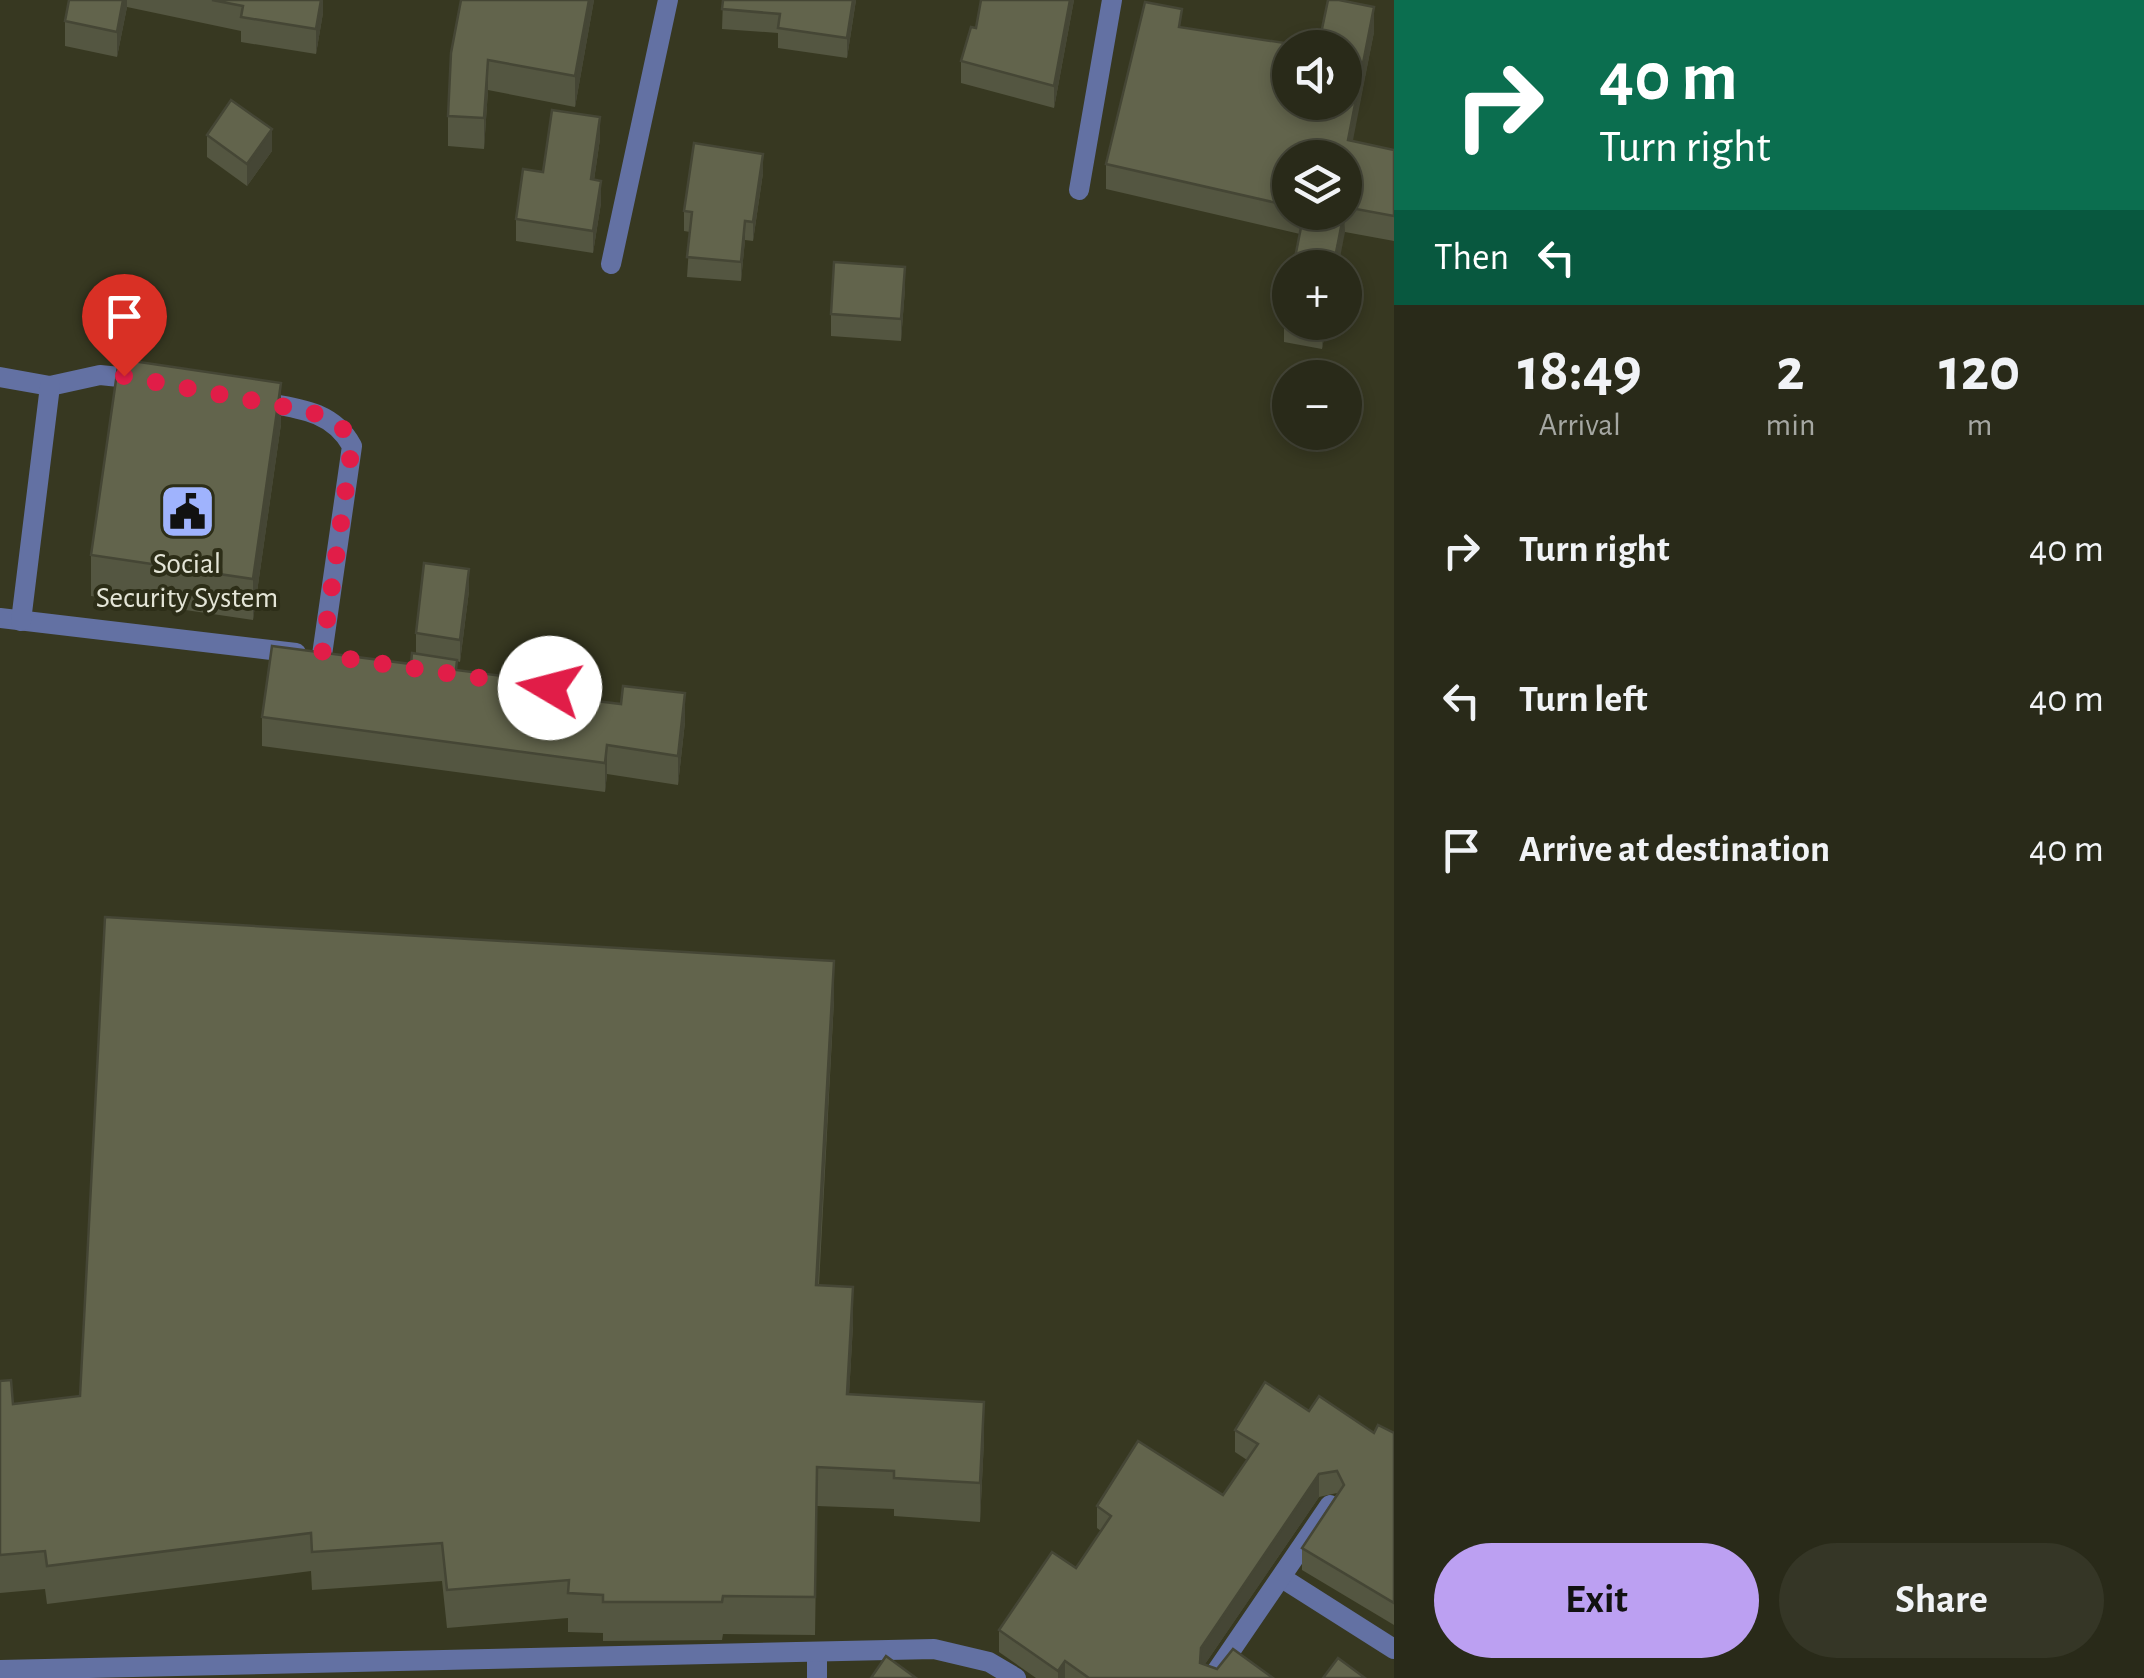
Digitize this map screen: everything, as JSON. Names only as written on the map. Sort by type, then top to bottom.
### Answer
[{"type":"street","points":[[610,264],[668,0]]},
{"type":"street","points":[[1080,190],[1112,0]]},
{"type":"street","points":[[0,377],[50,386],[100,375],[162,384]]},
{"type":"street","points":[[50,386],[10,619],[331,656],[352,446],[343,429],[312,412],[237,398]]},
{"type":"street","points":[[1212,1678],[1330,1504]]},
{"type":"street","points":[[1282,1578],[1394,1649]]},
{"type":"street","points":[[0,1670],[934,1649],[989,1662],[1016,1678]]},
{"type":"street","points":[[817,1653],[817,1678]]},
{"type":"building","points":[[69,0],[123,0],[117,32],[65,21]]},
{"type":"building","points":[[212,0],[321,0],[316,29],[241,17],[243,6]]},
{"type":"building","points":[[461,0],[589,0],[575,76],[488,60],[484,118],[448,116],[451,53]]},
{"type":"building","points":[[723,0],[853,0],[847,38],[778,28],[780,14],[722,9]]},
{"type":"building","points":[[981,0],[1070,0],[1054,86],[961,61],[971,27],[976,28]]},
{"type":"building","points":[[1328,0],[1374,7],[1362,68],[1362,30],[1322,30]]},
{"type":"building","points":[[1145,2],[1182,9],[1179,27],[1272,41],[1272,120],[1352,120],[1348,140],[1272,140],[1272,202],[1106,164]]},
{"type":"building","points":[[231,100],[272,129],[247,164],[207,135]]},
{"type":"building","points":[[552,110],[600,117],[591,179],[601,181],[593,231],[516,219],[523,169],[543,172]]},
{"type":"building","points":[[694,143],[763,154],[753,222],[745,221],[741,262],[687,257],[692,212],[684,211]]},
{"type":"building","points":[[1362,143],[1394,150],[1394,216],[1362,210]]},
{"type":"building","points":[[1300,230],[1340,230],[1337,250],[1297,250]]},
{"type":"building","points":[[834,262],[905,267],[901,319],[831,314]]},
{"type":"building","points":[[119,359],[281,383],[253,579],[91,555]]},
{"type":"building","points":[[424,563],[469,569],[460,640],[416,633]]},
{"type":"building","points":[[272,646],[411,664],[412,653],[457,660],[456,670],[549,682],[547,695],[621,704],[623,686],[685,693],[678,756],[607,745],[605,763],[262,717]]},
{"type":"building","points":[[105,917],[834,961],[816,1285],[853,1287],[847,1394],[984,1402],[980,1483],[894,1478],[894,1471],[817,1467],[815,1597],[723,1596],[722,1602],[603,1602],[603,1595],[568,1593],[569,1580],[447,1590],[442,1543],[312,1552],[311,1533],[47,1566],[45,1551],[0,1555],[0,1381],[11,1380],[13,1404],[80,1396]]},
{"type":"building","points":[[1265,1382],[1309,1411],[1319,1396],[1374,1433],[1378,1425],[1394,1433],[1394,1603],[1302,1548],[1344,1485],[1337,1471],[1319,1474],[1201,1648],[1200,1663],[1217,1669],[1233,1649],[1273,1678],[1089,1678],[1065,1661],[1058,1671],[999,1630],[1052,1552],[1076,1568],[1111,1516],[1097,1506],[1138,1441],[1223,1495],[1258,1444],[1235,1430]]},
{"type":"building","points":[[886,1656],[916,1678],[871,1678]]},
{"type":"building","points":[[1338,1658],[1365,1678],[1323,1678]]},
{"type":"place","name":"Social Security System","points":[[187,511]]},
{"type":"route","points":[[124,376],[312,412],[343,429],[352,446],[322,655],[550,688]]}]
